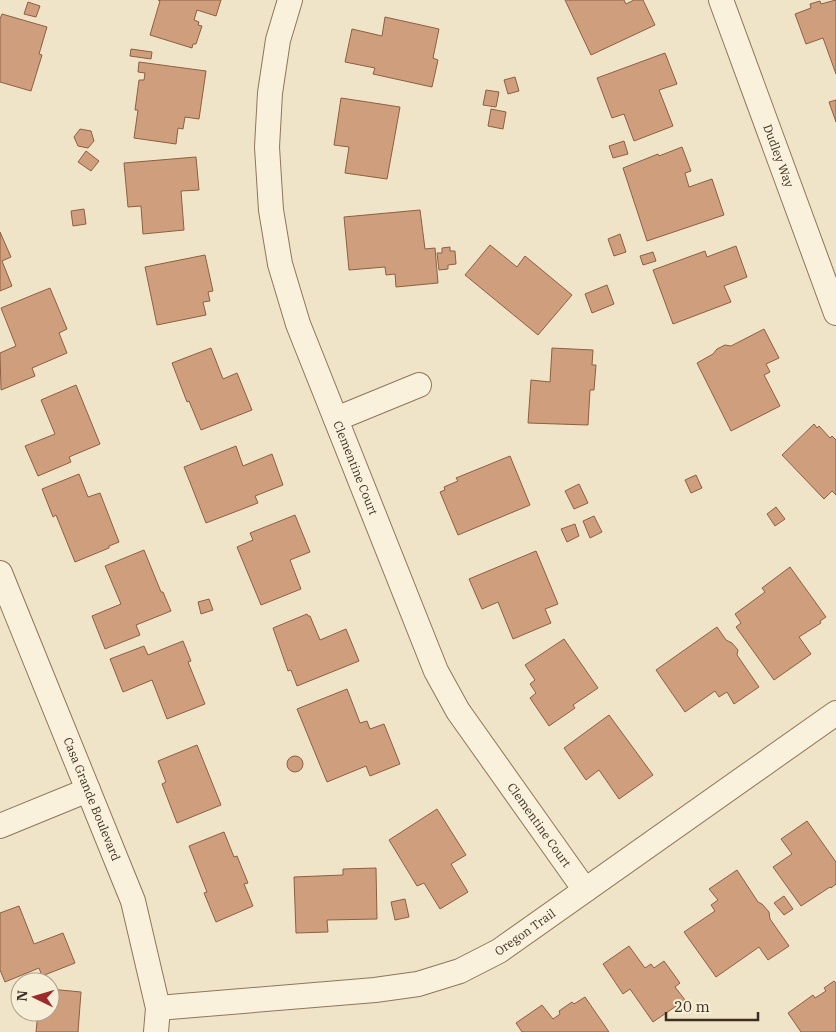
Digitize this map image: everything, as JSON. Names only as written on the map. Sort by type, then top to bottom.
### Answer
[{"type":"street","name":"Clementine Court","points":[[290,0],[278,40],[270,93],[267,147],[271,210],[280,264],[298,324],[436,671],[458,711],[585,890]]},
{"type":"street","name":"Dudley Way","points":[[721,0],[836,313]]},
{"type":"street","points":[[336,419],[419,385]]},
{"type":"street","name":"Casa Grande Boulevard","points":[[0,573],[133,901],[158,1008],[156,1032]]},
{"type":"street","name":"Oregon Trail","points":[[158,1008],[365,991],[418,984],[460,971],[499,951],[836,713]]},
{"type":"street","points":[[0,826],[88,790]]},
{"type":"building","points":[[158,0],[221,0],[216,16],[197,10],[194,20],[199,22],[198,25],[202,26],[196,44],[193,44],[192,48],[150,35],[160,1]]},
{"type":"building","points":[[565,0],[624,0],[626,4],[634,0],[643,0],[655,25],[591,55]]},
{"type":"building","points":[[836,0],[836,74],[823,38],[806,44],[795,14],[811,8],[810,4],[820,1],[821,4]]},
{"type":"building","points":[[28,2],[40,6],[36,17],[24,14]]},
{"type":"building","points":[[2,14],[47,27],[39,54],[42,55],[31,91],[0,82],[0,19]]},
{"type":"building","points":[[385,17],[439,29],[433,58],[438,60],[432,87],[373,74],[375,68],[345,62],[352,29],[382,36]]},
{"type":"building","points":[[131,49],[152,52],[151,59],[130,56]]},
{"type":"building","points":[[665,53],[677,84],[659,90],[673,126],[634,141],[624,114],[612,118],[597,78]]},
{"type":"building","points":[[139,62],[206,71],[199,119],[185,117],[183,129],[178,128],[176,144],[134,138],[138,110],[135,110],[139,80],[144,80],[145,73],[138,72]]},
{"type":"building","points":[[515,77],[519,91],[508,94],[504,80]]},
{"type":"building","points":[[486,90],[499,92],[496,107],[483,105]]},
{"type":"building","points":[[341,98],[400,107],[387,179],[345,173],[349,147],[334,145]]},
{"type":"building","points":[[836,100],[836,122],[829,102]]},
{"type":"building","points":[[491,109],[506,112],[503,129],[488,126]]},
{"type":"building","points":[[80,129],[91,131],[94,141],[88,148],[78,146],[74,137]]},
{"type":"building","points":[[624,141],[628,154],[613,158],[609,146]]},
{"type":"building","points":[[682,147],[691,171],[685,173],[689,187],[712,179],[724,215],[647,241],[623,168]]},
{"type":"building","points":[[86,151],[99,161],[91,171],[78,162]]},
{"type":"building","points":[[196,157],[199,190],[181,191],[184,230],[143,234],[141,206],[128,207],[124,163]]},
{"type":"building","points":[[84,209],[86,224],[73,226],[71,211]]},
{"type":"building","points":[[420,210],[425,249],[435,248],[438,283],[396,287],[395,274],[386,275],[385,267],[349,270],[344,217]]},
{"type":"building","points":[[0,232],[11,257],[2,261],[12,286],[0,291]]},
{"type":"building","points":[[620,234],[626,252],[614,256],[608,239]]},
{"type":"building","points":[[490,245],[517,267],[525,256],[572,295],[538,335],[465,275]]},
{"type":"building","points":[[736,246],[747,277],[724,286],[731,302],[673,324],[653,270],[705,251],[707,257]]},
{"type":"building","points":[[450,247],[450,251],[455,251],[456,264],[448,265],[448,269],[439,270],[437,253],[442,253],[442,248]]},
{"type":"building","points":[[653,252],[656,261],[643,265],[640,256]]},
{"type":"building","points":[[205,255],[213,291],[208,292],[210,301],[203,302],[206,315],[157,325],[145,267]]},
{"type":"building","points":[[607,285],[614,304],[592,313],[585,294]]},
{"type":"building","points":[[50,288],[67,329],[59,333],[67,353],[32,368],[35,376],[1,390],[0,353],[16,346],[1,308]]},
{"type":"building","points":[[764,329],[779,358],[766,364],[770,372],[764,375],[780,406],[731,431],[697,363],[713,354],[717,349],[725,345],[731,346]]},
{"type":"building","points":[[211,348],[223,379],[237,373],[252,410],[201,430],[189,401],[187,402],[172,363]]},
{"type":"building","points":[[552,348],[593,350],[592,365],[596,365],[594,390],[590,390],[588,425],[528,423],[531,380],[550,382]]},
{"type":"building","points":[[76,385],[100,444],[69,457],[71,462],[38,476],[25,446],[55,434],[41,400]]},
{"type":"building","points":[[814,424],[817,428],[819,426],[830,438],[832,436],[836,440],[836,495],[832,491],[824,499],[782,455]]},
{"type":"building","points":[[236,446],[243,466],[272,454],[283,485],[255,496],[258,503],[206,523],[184,467]]},
{"type":"building","points":[[510,456],[530,505],[458,535],[440,492],[445,490],[444,487],[458,481],[456,478]]},
{"type":"building","points":[[79,474],[88,497],[100,493],[119,542],[75,562],[56,515],[53,517],[42,489]]},
{"type":"building","points":[[696,475],[702,488],[691,493],[685,480]]},
{"type":"building","points":[[579,484],[588,503],[574,509],[565,491]]},
{"type":"building","points":[[776,507],[785,519],[775,526],[767,514]]},
{"type":"building","points":[[295,515],[310,552],[290,560],[301,589],[261,605],[237,547],[253,540],[250,533]]},
{"type":"building","points":[[594,516],[602,532],[590,538],[583,521]]},
{"type":"building","points":[[575,524],[579,536],[567,542],[561,529]]},
{"type":"building","points":[[144,550],[171,611],[136,625],[140,635],[105,649],[92,616],[121,604],[105,566]]},
{"type":"building","points":[[536,551],[558,604],[545,609],[551,623],[513,639],[498,602],[482,609],[469,579]]},
{"type":"building","points":[[790,567],[826,617],[820,621],[821,623],[799,637],[811,654],[774,680],[736,627],[741,623],[735,614],[765,592],[762,588]]},
{"type":"building","points":[[209,599],[213,610],[201,614],[198,602]]},
{"type":"building","points":[[307,614],[310,616],[320,640],[346,629],[359,661],[297,686],[291,670],[288,671],[273,628]]},
{"type":"building","points":[[717,627],[726,640],[732,643],[738,650],[737,655],[759,687],[734,704],[727,692],[719,697],[715,691],[685,712],[656,670]]},
{"type":"building","points":[[564,639],[598,688],[573,705],[575,708],[549,726],[530,698],[536,693],[530,684],[535,680],[525,665]]},
{"type":"building","points":[[183,641],[191,661],[188,662],[205,704],[167,719],[152,680],[123,692],[110,659],[144,646],[148,655]]},
{"type":"building","points":[[347,689],[360,723],[367,721],[370,729],[384,724],[400,764],[370,776],[366,766],[327,782],[297,709]]},
{"type":"building","points":[[609,715],[653,775],[619,799],[599,770],[586,780],[564,748]]},
{"type":"building","points":[[197,745],[221,805],[177,823],[162,784],[166,782],[158,761]]},
{"type":"building","points":[[295,756],[301,758],[303,764],[301,770],[295,772],[289,770],[287,764],[289,758]]},
{"type":"building","points":[[437,809],[466,855],[451,864],[468,892],[440,909],[424,883],[417,886],[389,840]]},
{"type":"building","points":[[807,821],[836,862],[836,884],[801,906],[773,867],[792,854],[781,839]]},
{"type":"building","points":[[224,832],[234,857],[237,856],[248,883],[244,884],[253,906],[216,922],[204,893],[207,892],[189,846]]},
{"type":"building","points":[[376,868],[377,919],[327,920],[328,932],[296,933],[294,877],[343,875],[343,869]]},
{"type":"building","points":[[737,870],[758,902],[769,912],[770,919],[789,946],[768,960],[759,947],[716,977],[684,932],[715,911],[711,905],[718,900],[709,889]]},
{"type":"building","points":[[784,896],[793,909],[784,915],[774,903]]},
{"type":"building","points":[[405,899],[409,917],[395,920],[391,902]]},
{"type":"building","points":[[19,906],[34,944],[63,933],[75,963],[52,972],[40,972],[39,968],[29,972],[10,972],[10,980],[5,982],[0,970],[0,913]]},
{"type":"building","points":[[629,946],[645,968],[651,964],[654,968],[664,961],[680,983],[675,987],[685,1000],[653,1022],[630,989],[623,994],[603,964]]},
{"type":"building","points":[[834,981],[836,983],[836,1032],[801,1032],[788,1013],[813,995],[815,998],[826,991],[824,988]]},
{"type":"building","points":[[60,990],[81,992],[78,1032],[36,1032],[37,1022],[60,1022]]},
{"type":"building","points":[[585,997],[609,1032],[522,1032],[516,1023],[542,1005],[553,1019],[560,1014],[559,1011],[572,1002],[574,1004]]}]
